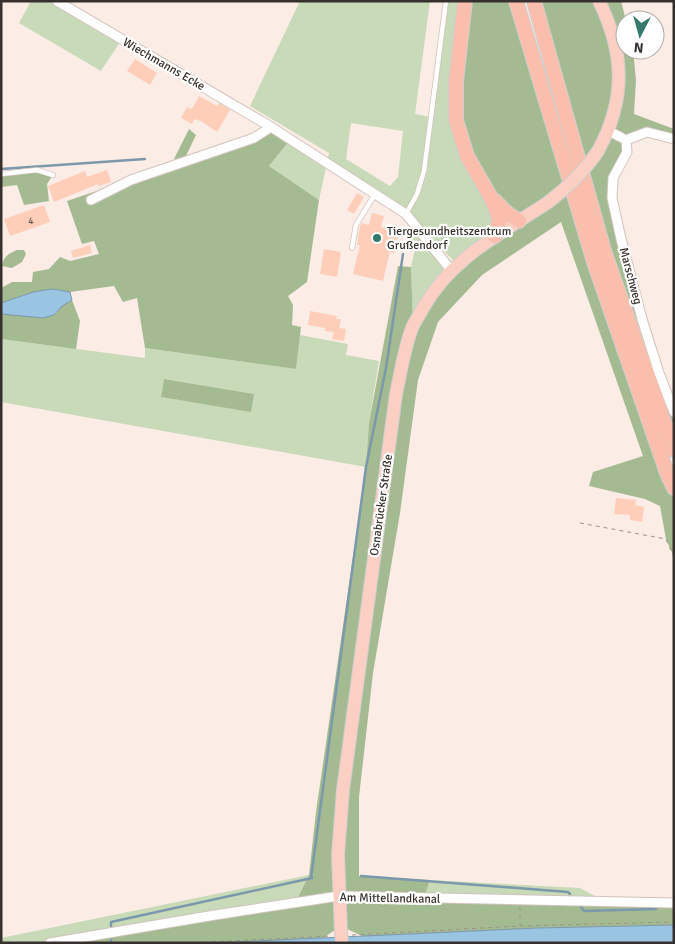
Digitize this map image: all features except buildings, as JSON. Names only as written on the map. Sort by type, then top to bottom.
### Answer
[{"type":"highway","points":[[465,1],[456,81],[456,120],[467,156],[490,196],[499,221],[496,236]]},
{"type":"highway","points":[[516,1],[595,265],[667,473],[674,488]]},
{"type":"highway","points":[[534,1],[604,251],[674,450]]},
{"type":"highway","points":[[490,196],[507,213],[519,221]]},
{"type":"main road","name":"Osnabrücker Straße","points":[[342,936],[338,854],[343,790],[396,394],[405,351],[413,326],[428,299],[451,270],[496,236],[571,185],[598,151],[609,131],[616,111],[619,67],[611,28],[599,1]]},
{"type":"street","name":"Wiechmanns Ecke","points":[[57,1],[271,126],[406,214],[451,270]]},
{"type":"street","points":[[91,200],[131,180],[254,138],[271,126]]},
{"type":"street","points":[[609,131],[626,140],[647,132],[674,139]]},
{"type":"street","name":"Marschweg","points":[[626,140],[627,152],[613,178],[612,198],[642,319],[674,412]]},
{"type":"street","name":"Am Mittellandkanal","points":[[50,943],[215,914],[339,896],[674,903]]},
{"type":"lane","points":[[406,214],[417,194],[424,171],[446,1]]},
{"type":"lane","points":[[1,174],[37,170],[54,175]]},
{"type":"lane","points":[[352,248],[356,224],[375,194]]},
{"type":"path","points":[[580,523],[666,539],[674,557]]},
{"type":"path","points":[[520,900],[520,926]]},
{"type":"path","points":[[188,943],[520,926],[674,922]]},
{"type":"green space","points":[[31,1],[50,1],[120,42],[101,71],[19,23]]},
{"type":"green space","points":[[300,1],[430,1],[415,114],[431,117],[444,1],[462,1],[495,217],[491,232],[454,261],[411,218],[451,270],[413,326],[411,267],[415,249],[406,214],[327,163],[319,200],[269,166],[291,139],[327,162],[329,153],[250,106]],"holes":[[[351,123],[403,131],[398,177],[390,186],[346,159]]]},
{"type":"green space","points":[[468,1],[516,1],[674,488],[674,557],[666,539],[660,506],[645,499],[589,486],[593,472],[643,456],[561,222],[482,275],[438,322],[418,380],[400,513],[373,673],[359,797],[359,876],[430,880],[424,898],[674,903],[674,925],[538,928],[364,937],[341,926],[323,938],[213,943],[50,943],[295,903],[309,875],[316,812],[366,467],[369,423],[398,266],[411,267],[413,324],[430,298],[519,217],[503,206],[482,178],[460,121]]},
{"type":"green space","points":[[534,1],[621,1],[623,10],[615,10],[615,60],[634,60],[636,80],[634,114],[674,129],[674,139],[647,132],[626,140],[627,152],[613,178],[621,239],[674,412],[674,450],[581,184]]},
{"type":"green space","points":[[271,127],[291,139],[269,166],[319,200],[307,282],[288,296],[293,305],[292,325],[301,327],[296,369],[145,348],[137,298],[123,302],[114,286],[70,292],[52,289],[33,292],[1,303],[1,288],[12,282],[32,282],[33,272],[49,269],[60,257],[70,261],[99,254],[94,241],[82,244],[67,201],[197,157]]},
{"type":"green space","points":[[189,129],[196,135],[185,158],[174,159]]},
{"type":"green space","points":[[37,170],[53,175],[47,184],[49,201],[24,205],[17,185],[1,187],[1,174]]},
{"type":"green space","points":[[17,250],[24,250],[26,254],[22,262],[12,268],[2,266],[7,256]]},
{"type":"green space","points":[[72,300],[80,321],[76,349],[1,339],[1,314],[54,315],[62,306]]},
{"type":"green space","points":[[300,335],[348,344],[346,355],[379,361],[369,423],[366,467],[1,402],[1,339],[145,358],[145,348],[296,369]],"holes":[[[164,379],[253,394],[251,411],[161,397]]]},
{"type":"green space","points":[[164,379],[254,394],[251,412],[161,397]]},
{"type":"green space","points":[[309,875],[295,903],[50,943],[1,943],[1,938]]},
{"type":"green space","points":[[430,880],[580,888],[604,901],[424,899]]},
{"type":"water","points":[[52,289],[70,292],[72,300],[62,306],[54,315],[43,318],[1,314],[1,303],[33,292]]},
{"type":"water","points":[[674,925],[674,943],[213,943],[538,928]]},
{"type":"waterway","points":[[1,169],[145,159]]},
{"type":"waterway","points":[[311,878],[366,467],[386,368],[403,254]]},
{"type":"waterway","points":[[361,876],[568,892],[570,894]]},
{"type":"waterway","points":[[111,926],[111,922],[312,878]]},
{"type":"waterway","points":[[581,907],[584,911],[656,909]]},
{"type":"place","name":"Tiergesundheitszentrum Grußendorf","points":[[377,238]]}]
